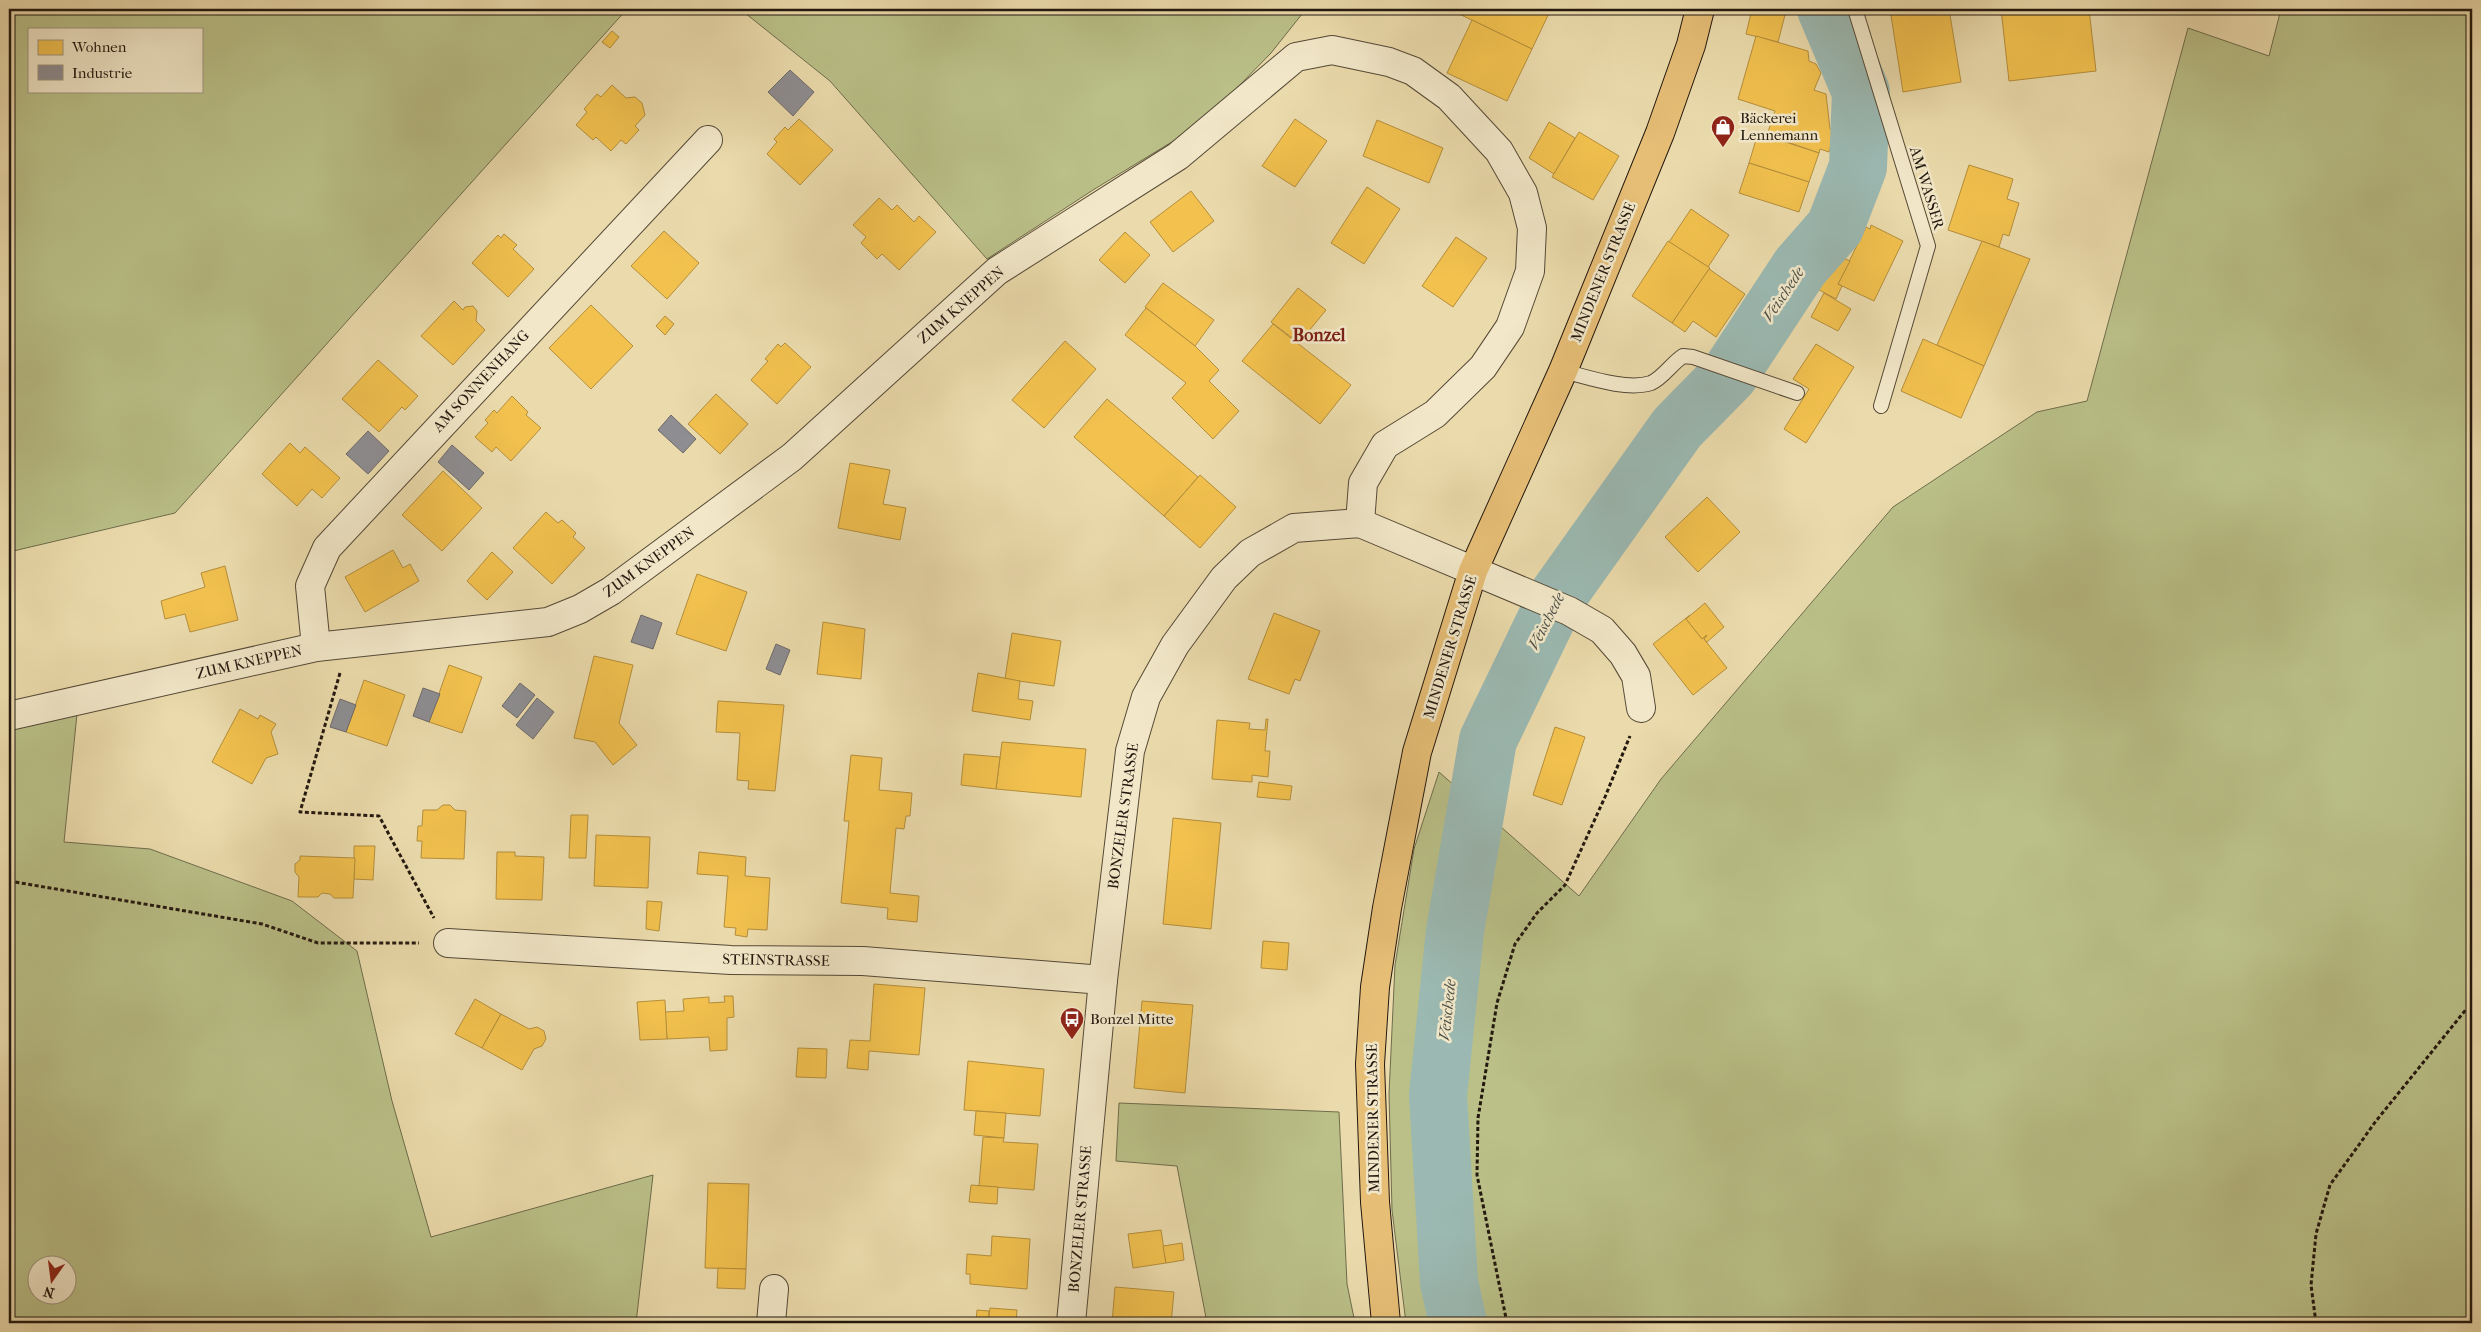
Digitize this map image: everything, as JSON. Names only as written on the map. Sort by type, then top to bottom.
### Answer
[{"type":"main road","name":"MINDENER STRASSE","points":[[1386,1323],[1374,1202],[1370,1074],[1375,987],[1387,908],[1417,752],[1473,571],[1563,371],[1660,133],[1691,45],[1700,9]]},
{"type":"street","name":"ZUM KNEPPEN","points":[[9,716],[316,647],[548,622],[580,609],[611,591],[792,458],[997,271],[1178,156],[1296,57],[1332,50],[1389,62],[1413,71],[1449,97],[1499,151],[1523,193],[1532,228],[1530,271],[1510,327],[1483,367],[1435,414],[1385,445],[1363,483],[1360,523]]},
{"type":"street","name":"AM SONNENHANG","points":[[316,647],[310,586],[327,548],[708,140]]},
{"type":"street","name":"BONZELER STRASSE","points":[[1071,1323],[1103,980],[1130,751],[1146,697],[1175,645],[1224,578],[1250,553],[1294,528],[1360,523],[1569,611],[1602,630],[1623,654],[1636,676],[1642,708]]},
{"type":"street","name":"STEINSTRASSE","points":[[448,943],[731,960],[863,961],[1103,980]]},
{"type":"street","points":[[772,1323],[774,1289]]},
{"type":"lane","name":"AM WASSER","points":[[1855,9],[1928,246],[1881,406]]},
{"type":"lane","points":[[1563,371],[1613,383],[1639,385],[1651,383],[1684,356],[1708,361],[1797,393]]},
{"type":"path","points":[[9,881],[262,924],[318,943],[448,943],[379,816],[300,812],[349,642]]},
{"type":"path","points":[[1507,1323],[1477,1175],[1478,1118],[1497,1003],[1515,944],[1537,913],[1564,884],[1605,797],[1642,708]]},
{"type":"path","points":[[2316,1323],[2311,1285],[2316,1234],[2330,1185],[2376,1121],[2472,1002]]},
{"type":"green space","points":[[9,9],[627,9],[175,513],[9,552]]},
{"type":"green space","points":[[740,9],[1306,9],[1271,53],[1231,94],[1175,140],[1093,190],[987,259],[830,81]]},
{"type":"green space","points":[[2281,9],[2472,9],[2472,1323],[1406,1323],[1392,1210],[1389,1094],[1395,965],[1414,849],[1439,772],[1579,896],[1661,779],[1893,507],[2037,412],[2087,401],[2188,28],[2269,56]]},
{"type":"green space","points":[[77,714],[64,842],[150,849],[292,901],[357,951],[392,1101],[431,1237],[653,1175],[636,1323],[9,1323],[9,727]]},
{"type":"green space","points":[[1119,1103],[1339,1112],[1347,1284],[1355,1323],[1207,1323],[1177,1166],[1116,1161]]},
{"type":"building: Wohnen","points":[[1459,9],[1551,9],[1532,49],[1457,13]]},
{"type":"building: Wohnen","points":[[1752,9],[1762,9],[1785,15],[1778,42],[1746,34]]},
{"type":"building: Wohnen","points":[[1890,9],[1949,9],[1961,82],[1903,92]]},
{"type":"building: Wohnen","points":[[2001,9],[2089,9],[2096,71],[2009,81]]},
{"type":"building: Wohnen","points":[[1472,20],[1532,49],[1507,101],[1447,73]]},
{"type":"building: Wohnen","points":[[612,31],[619,37],[610,48],[602,42]]},
{"type":"building: Wohnen","points":[[1756,36],[1808,51],[1809,61],[1816,64],[1821,73],[1814,90],[1826,94],[1830,129],[1835,131],[1829,152],[1820,149],[1819,153],[1767,135],[1775,111],[1738,99]]},
{"type":"building: Wohnen","points":[[612,85],[626,98],[635,97],[642,103],[645,115],[635,126],[639,130],[626,144],[621,140],[611,151],[596,137],[593,140],[576,125],[587,112],[584,109],[597,94],[601,97]]},
{"type":"building: Wohnen","points":[[799,119],[833,150],[800,185],[767,154],[777,142],[774,139],[785,127],[788,130]]},
{"type":"building: Wohnen","points":[[1295,119],[1327,141],[1295,187],[1262,166]]},
{"type":"building: Wohnen","points":[[1377,120],[1443,148],[1429,183],[1363,156]]},
{"type":"building: Wohnen","points":[[1549,122],[1575,138],[1554,174],[1529,158]]},
{"type":"building: Wohnen","points":[[1579,132],[1619,156],[1593,200],[1552,177]]},
{"type":"building: Wohnen","points":[[1758,133],[1819,153],[1809,182],[1749,163]]},
{"type":"building: Wohnen","points":[[1749,163],[1809,182],[1799,212],[1739,193]]},
{"type":"building: Wohnen","points":[[1969,165],[2013,179],[2007,199],[2019,203],[2009,236],[2003,234],[1999,247],[1948,230]]},
{"type":"building: Wohnen","points":[[1367,187],[1400,209],[1364,264],[1331,243]]},
{"type":"building: Wohnen","points":[[1191,191],[1214,221],[1173,252],[1150,222]]},
{"type":"building: Wohnen","points":[[879,198],[892,210],[897,205],[914,222],[919,216],[936,232],[899,270],[882,254],[877,259],[861,243],[866,237],[853,225]]},
{"type":"building: Wohnen","points":[[1691,209],[1729,235],[1708,267],[1669,242]]},
{"type":"building: Wohnen","points":[[1871,225],[1903,241],[1874,301],[1838,284],[1866,227],[1870,229]]},
{"type":"building: Wohnen","points":[[664,231],[699,263],[667,299],[631,266]]},
{"type":"building: Wohnen","points":[[1125,232],[1150,255],[1125,283],[1099,260]]},
{"type":"building: Wohnen","points":[[504,234],[517,245],[513,249],[534,269],[508,297],[472,263],[498,235],[501,238]]},
{"type":"building: Wohnen","points":[[1456,237],[1487,258],[1453,307],[1422,286]]},
{"type":"building: Wohnen","points":[[1668,241],[1710,268],[1672,323],[1632,296]]},
{"type":"building: Wohnen","points":[[1982,241],[2030,259],[1984,366],[1937,345]]},
{"type":"building: Wohnen","points":[[1831,252],[1850,261],[1838,284],[1842,286],[1836,299],[1812,286]]},
{"type":"building: Wohnen","points":[[1709,269],[1745,294],[1716,337],[1693,321],[1685,332],[1672,323]]},
{"type":"building: Wohnen","points":[[1163,283],[1214,320],[1195,346],[1145,307]]},
{"type":"building: Wohnen","points":[[1298,288],[1326,310],[1299,343],[1271,322]]},
{"type":"building: Wohnen","points":[[1824,293],[1851,309],[1838,331],[1811,317]]},
{"type":"building: Wohnen","points":[[454,301],[463,310],[465,307],[473,306],[477,311],[476,321],[485,330],[453,365],[421,336]]},
{"type":"building: Wohnen","points":[[591,305],[633,346],[591,389],[549,348]]},
{"type":"building: Wohnen","points":[[1146,308],[1195,346],[1219,370],[1209,381],[1239,411],[1213,439],[1172,398],[1186,383],[1125,335]]},
{"type":"building: Wohnen","points":[[665,316],[674,324],[665,335],[656,326]]},
{"type":"building: Wohnen","points":[[1273,324],[1351,385],[1320,424],[1242,361]]},
{"type":"building: Wohnen","points":[[1923,339],[1984,366],[1961,418],[1901,391]]},
{"type":"building: Wohnen","points":[[1065,341],[1096,369],[1044,428],[1012,400]]},
{"type":"building: Wohnen","points":[[785,343],[811,367],[777,404],[751,380],[768,361],[765,359],[778,344],[781,347]]},
{"type":"building: Wohnen","points":[[1816,344],[1854,367],[1806,443],[1784,429],[1809,389],[1793,379]]},
{"type":"building: Wohnen","points":[[378,360],[418,396],[405,410],[402,407],[379,432],[342,399]]},
{"type":"building: Wohnen","points":[[716,394],[748,424],[720,454],[688,424]]},
{"type":"building: Wohnen","points":[[512,396],[528,412],[526,415],[541,428],[511,461],[496,447],[492,452],[475,437],[488,423],[485,420],[494,410],[497,413]]},
{"type":"building: Wohnen","points":[[1107,399],[1198,477],[1164,516],[1074,437]]},
{"type":"building: Wohnen","points":[[290,443],[300,453],[305,447],[340,478],[322,498],[312,489],[297,506],[262,474]]},
{"type":"building: Wohnen","points":[[850,463],[890,470],[883,504],[906,508],[900,540],[838,528]]},
{"type":"building: Wohnen","points":[[443,471],[482,508],[442,551],[402,515]]},
{"type":"building: Wohnen","points":[[1200,475],[1236,507],[1200,548],[1164,516]]},
{"type":"building: Wohnen","points":[[1707,497],[1740,532],[1698,572],[1665,537]]},
{"type":"building: Wohnen","points":[[546,512],[558,523],[562,520],[576,533],[573,537],[585,548],[552,584],[513,548]]},
{"type":"building: Wohnen","points":[[393,550],[403,568],[410,564],[419,581],[365,612],[345,577]]},
{"type":"building: Wohnen","points":[[492,552],[513,572],[487,600],[467,581]]},
{"type":"building: Wohnen","points":[[225,566],[238,620],[190,632],[185,614],[165,619],[161,601],[205,587],[201,573]]},
{"type":"building: Wohnen","points":[[697,574],[747,592],[726,651],[676,634]]},
{"type":"building: Wohnen","points":[[1705,603],[1724,627],[1707,642],[1704,639],[1707,635],[1702,639],[1686,619]]},
{"type":"building: Wohnen","points":[[1274,613],[1320,631],[1300,681],[1295,679],[1289,694],[1248,679]]},
{"type":"building: Wohnen","points":[[1690,615],[1686,619],[1702,639],[1707,635],[1704,639],[1727,668],[1693,695],[1653,644]]},
{"type":"building: Wohnen","points":[[823,622],[865,629],[861,679],[817,674]]},
{"type":"building: Wohnen","points":[[1012,633],[1061,641],[1054,686],[1005,679]]},
{"type":"building: Wohnen","points":[[594,656],[633,665],[619,723],[637,745],[613,765],[595,742],[574,738]]},
{"type":"building: Wohnen","points":[[449,665],[482,677],[462,733],[429,722]]},
{"type":"building: Wohnen","points":[[978,673],[1020,681],[1018,699],[1033,701],[1030,720],[972,711]]},
{"type":"building: Wohnen","points":[[364,680],[405,695],[387,746],[346,732]]},
{"type":"building: Wohnen","points":[[718,701],[784,705],[775,791],[748,789],[749,781],[737,780],[740,733],[716,732]]},
{"type":"building: Wohnen","points":[[240,709],[258,719],[260,715],[276,724],[271,732],[278,754],[266,758],[252,784],[212,762]]},
{"type":"building: Wohnen","points":[[1266,719],[1268,719],[1265,751],[1270,751],[1268,777],[1252,775],[1252,782],[1212,779],[1217,720],[1250,723],[1249,729],[1265,730]]},
{"type":"building: Wohnen","points":[[1555,727],[1585,737],[1562,805],[1533,795]]},
{"type":"building: Wohnen","points":[[1002,742],[1086,749],[1081,797],[996,789]]},
{"type":"building: Wohnen","points":[[964,754],[1000,757],[996,789],[961,785]]},
{"type":"building: Wohnen","points":[[851,755],[882,758],[879,790],[912,793],[910,816],[906,816],[904,829],[896,828],[890,893],[919,896],[917,922],[887,919],[888,908],[841,903],[849,821],[844,821]]},
{"type":"building: Wohnen","points":[[1259,782],[1292,786],[1290,800],[1257,797]]},
{"type":"building: Wohnen","points":[[443,805],[450,805],[455,810],[466,811],[464,859],[421,858],[422,841],[417,841],[418,826],[422,826],[423,810],[437,810]]},
{"type":"building: Wohnen","points":[[571,815],[588,815],[586,858],[569,858]]},
{"type":"building: Wohnen","points":[[1173,818],[1221,823],[1211,929],[1163,924]]},
{"type":"building: Wohnen","points":[[596,835],[650,837],[648,888],[594,886]]},
{"type":"building: Wohnen","points":[[354,846],[375,846],[373,880],[354,879]]},
{"type":"building: Wohnen","points":[[497,852],[515,852],[515,856],[544,857],[542,900],[496,899]]},
{"type":"building: Wohnen","points":[[699,852],[746,857],[745,876],[770,878],[767,930],[748,929],[747,937],[735,935],[736,928],[724,927],[728,876],[697,874]]},
{"type":"building: Wohnen","points":[[300,856],[355,858],[353,898],[334,898],[330,894],[322,893],[318,897],[298,897],[299,877],[295,872],[295,864],[300,860]]},
{"type":"building: Wohnen","points":[[647,901],[662,902],[659,931],[646,929]]},
{"type":"building: Wohnen","points":[[1263,941],[1289,943],[1287,970],[1261,968]]},
{"type":"building: Wohnen","points":[[874,984],[925,988],[919,1055],[869,1051],[868,1070],[847,1068],[850,1040],[870,1041]]},
{"type":"building: Wohnen","points":[[724,996],[733,996],[734,1017],[727,1018],[727,1050],[710,1051],[709,1037],[667,1039],[665,1012],[684,1011],[683,999],[709,997],[709,1003],[725,1002]]},
{"type":"building: Wohnen","points":[[475,999],[501,1014],[482,1048],[455,1034]]},
{"type":"building: Wohnen","points":[[665,1000],[667,1039],[640,1040],[637,1002]]},
{"type":"building: Wohnen","points":[[1142,1001],[1193,1005],[1185,1093],[1134,1088]]},
{"type":"building: Wohnen","points":[[501,1014],[529,1029],[537,1027],[544,1031],[546,1039],[542,1046],[534,1049],[522,1070],[482,1048]]},
{"type":"building: Wohnen","points":[[798,1048],[827,1049],[826,1078],[796,1077]]},
{"type":"building: Wohnen","points":[[968,1061],[1044,1069],[1040,1116],[964,1110]]},
{"type":"building: Wohnen","points":[[976,1111],[1006,1113],[1004,1138],[974,1135]]},
{"type":"building: Wohnen","points":[[983,1137],[1004,1138],[1003,1142],[1038,1144],[1034,1190],[979,1186]]},
{"type":"building: Wohnen","points":[[708,1183],[749,1184],[746,1269],[705,1268]]},
{"type":"building: Wohnen","points":[[971,1185],[998,1187],[997,1204],[969,1202]]},
{"type":"building: Wohnen","points":[[1161,1230],[1166,1263],[1133,1268],[1128,1234]]},
{"type":"building: Wohnen","points":[[992,1236],[1030,1239],[1027,1289],[970,1284],[970,1274],[966,1274],[967,1254],[991,1256]]},
{"type":"building: Wohnen","points":[[1182,1243],[1184,1260],[1166,1263],[1163,1246]]},
{"type":"building: Wohnen","points":[[718,1268],[746,1269],[745,1289],[717,1288]]},
{"type":"building: Wohnen","points":[[1115,1287],[1174,1292],[1171,1323],[1112,1323]]},
{"type":"building: Wohnen","points":[[990,1308],[1017,1310],[1016,1323],[988,1323]]},
{"type":"building: Wohnen","points":[[977,1310],[989,1311],[988,1323],[976,1323]]},
{"type":"building: Industrie","points":[[790,70],[814,92],[793,116],[768,92]]},
{"type":"building: Industrie","points":[[671,415],[696,439],[683,453],[658,430]]},
{"type":"building: Industrie","points":[[368,431],[389,451],[368,474],[346,454]]},
{"type":"building: Industrie","points":[[452,445],[484,473],[469,490],[438,462]]},
{"type":"building: Industrie","points":[[641,615],[662,623],[653,649],[631,642]]},
{"type":"building: Industrie","points":[[776,644],[790,650],[780,675],[766,669]]},
{"type":"building: Industrie","points":[[520,683],[535,695],[517,718],[502,706]]},
{"type":"building: Industrie","points":[[423,688],[440,694],[429,722],[413,716]]},
{"type":"building: Industrie","points":[[537,698],[554,712],[533,739],[516,725]]},
{"type":"building: Industrie","points":[[340,699],[356,705],[346,732],[330,727]]},
{"type":"waterway","name":"Veischede","points":[[1458,1323],[1449,1282],[1438,1095],[1455,931],[1488,740],[1557,597],[1677,428],[1729,375],[1800,267],[1835,227],[1858,167],[1861,92],[1826,9]]},
{"type":"place","name":"Bäckerei Lennemann","points":[[1723,148]]},
{"type":"place","name":"Bonzel Mitte","points":[[1072,1040]]},
{"type":"district","name":"Bonzel","points":[[1319,335]]}]
